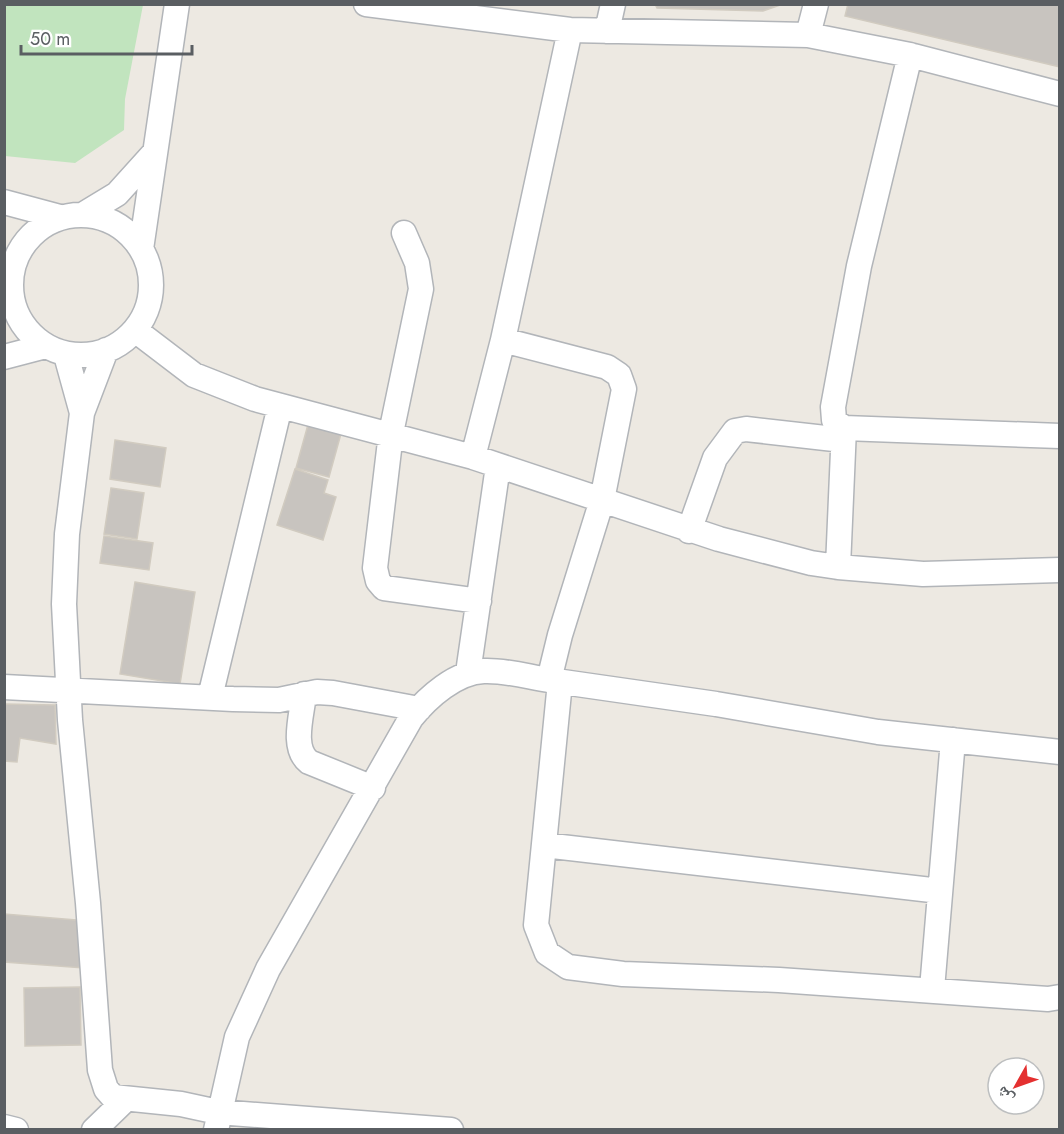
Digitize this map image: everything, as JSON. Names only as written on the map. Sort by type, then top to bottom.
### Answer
[{"type":"street","points":[[141,249],[177,4]]},
{"type":"street","points":[[366,4],[570,30],[808,34],[910,55],[1059,94]]},
{"type":"street","points":[[607,31],[613,4]]},
{"type":"street","points":[[808,34],[816,4]]},
{"type":"street","points":[[473,457],[503,340],[570,30]]},
{"type":"street","points":[[838,567],[843,434],[834,420],[833,407],[864,243],[910,55]]},
{"type":"street","points":[[84,214],[117,194],[156,151]]},
{"type":"street","points":[[4,202],[60,217]]},
{"type":"street","points":[[4,357],[56,350],[87,356],[121,343],[135,330],[146,312],[151,291],[149,269],[141,249],[128,232],[107,219],[84,214],[60,217],[38,228],[8,256],[8,308],[29,333],[56,350],[82,413]]},
{"type":"street","points":[[404,233],[417,263],[421,290],[391,433],[375,568],[378,581],[384,588],[479,601]]},
{"type":"street","points":[[135,330],[194,375],[280,406],[391,433],[473,457],[689,531],[811,563],[923,574],[1059,570]]},
{"type":"street","points":[[503,340],[607,367],[619,375],[624,389],[602,500],[560,635],[536,925],[547,953],[568,967],[623,974],[932,989],[1059,998]]},
{"type":"street","points":[[106,350],[82,413],[67,534],[64,604],[100,1070],[106,1089],[113,1097],[125,1100],[181,1104],[217,1121],[451,1130]]},
{"type":"street","points":[[210,697],[280,406]]},
{"type":"street","points":[[689,531],[715,458],[724,442],[735,431],[746,429],[843,434],[1059,436]]},
{"type":"street","points":[[468,673],[498,466]]},
{"type":"street","points":[[217,1121],[237,1037],[268,969],[419,709],[432,696],[468,673],[486,670],[716,704],[878,732],[1059,752]]},
{"type":"street","points":[[4,687],[279,699],[304,694],[355,695],[419,709]]},
{"type":"street","points":[[304,694],[299,747],[302,756],[309,762],[373,788]]},
{"type":"street","points":[[932,989],[953,740]]},
{"type":"street","points":[[544,845],[940,891]]},
{"type":"street","points":[[94,1130],[125,1100]]},
{"type":"street","points":[[4,1127],[16,1130]]},
{"type":"green space","points":[[5,4],[143,5],[125,99],[124,130],[75,163],[5,156]]},
{"type":"building","points":[[655,4],[783,4],[763,11],[657,8]]},
{"type":"building","points":[[848,4],[1060,4],[1060,67],[845,16]]},
{"type":"building","points":[[309,421],[342,430],[329,477],[296,468]]},
{"type":"building","points":[[115,440],[166,448],[160,487],[110,479]]},
{"type":"building","points":[[295,469],[328,480],[324,493],[336,497],[323,540],[277,525]]},
{"type":"building","points":[[111,488],[144,493],[137,539],[104,534]]},
{"type":"building","points":[[104,536],[153,543],[149,570],[100,563]]},
{"type":"building","points":[[135,582],[195,592],[180,684],[120,674]]},
{"type":"building","points":[[4,704],[55,705],[56,744],[20,738],[17,762],[4,761]]},
{"type":"building","points":[[4,914],[88,921],[84,968],[4,962]]},
{"type":"building","points":[[80,987],[81,1045],[25,1046],[24,988]]}]
